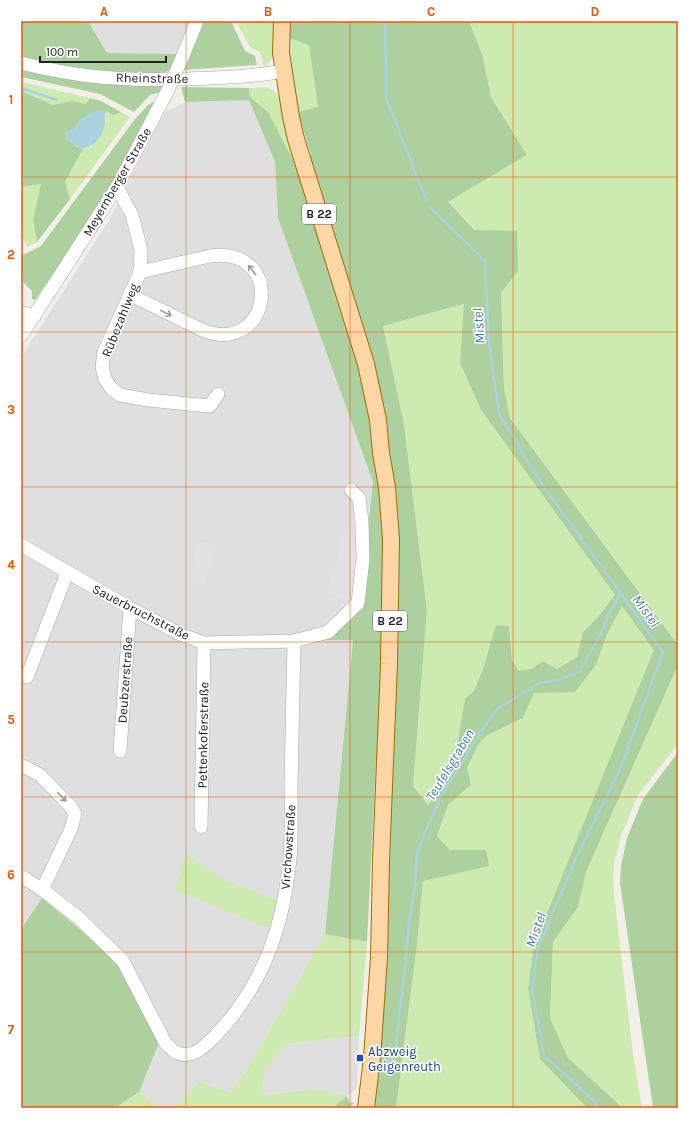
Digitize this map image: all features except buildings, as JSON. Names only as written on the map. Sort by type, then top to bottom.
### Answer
[{"type":"main road","name":"B 22","points":[[282,21],[281,53],[296,139],[366,364],[378,420],[391,539],[389,664],[381,860],[379,958],[372,1058],[366,1108]]},
{"type":"street","name":"Meyernberger Straße","points":[[21,336],[117,187],[168,90],[197,21]]},
{"type":"street","name":"Rheinstraße","points":[[21,63],[49,70],[132,79],[224,78],[262,75],[284,71]]},
{"type":"street","name":"Rübezahlweg","points":[[117,187],[132,215],[141,251],[140,272],[131,295],[104,352],[102,367],[105,379],[111,388],[120,395],[148,400],[210,406],[218,394]]},
{"type":"street","points":[[131,295],[202,330],[222,336],[238,332],[244,328],[256,316],[261,306],[263,296],[262,288],[255,273],[245,262],[229,256],[210,256],[140,272]]},
{"type":"street","points":[[21,313],[35,315]]},
{"type":"street","name":"Sauerbruchstraße","points":[[21,545],[67,573],[130,608],[180,634],[204,643],[294,641],[328,632],[358,603],[363,559],[362,522],[359,498],[351,490]]},
{"type":"street","points":[[27,676],[67,573]]},
{"type":"street","name":"Deubzerstraße","points":[[120,751],[130,608]]},
{"type":"street","name":"Virchowstraße","points":[[42,890],[79,918],[124,961],[166,1044],[176,1052],[185,1054],[194,1054],[204,1048],[228,1022],[245,999],[262,970],[277,932],[284,903],[290,858],[294,641]]},
{"type":"street","name":"Pettenkoferstraße","points":[[201,827],[204,643]]},
{"type":"street","points":[[21,765],[40,776],[71,807],[75,814],[71,829],[42,890],[21,876]]},
{"type":"shaded area","points":[[88,21],[194,21],[179,54],[107,53]]},
{"type":"shaded area","points":[[249,100],[275,162],[278,218],[373,482],[359,609],[323,640],[353,639],[325,934],[251,1063],[231,1092],[199,1082],[175,1108],[159,1108],[139,1092],[159,1043],[120,963],[42,898],[21,928],[21,357],[108,222],[164,113],[185,102]]},
{"type":"shaded area","points":[[344,532],[357,534],[361,545],[355,602],[326,593]]},
{"type":"shaded area","points":[[195,542],[217,544],[205,585],[195,584],[198,561],[193,560]]},
{"type":"shaded area","points":[[359,1036],[357,1088],[347,1096],[317,1089],[262,1095],[265,1070],[286,1044]]},
{"type":"green space","points":[[21,21],[88,21],[107,53],[177,54],[173,68],[159,76],[61,68],[21,59]]},
{"type":"green space","points":[[203,21],[231,21],[245,51],[255,56],[257,65],[183,70]]},
{"type":"green space","points":[[236,21],[277,21],[274,52],[272,58],[264,67],[260,52],[250,47]]},
{"type":"green space","points":[[291,21],[469,21],[483,57],[491,97],[527,155],[448,202],[475,230],[517,231],[518,271],[501,293],[504,388],[510,418],[678,645],[678,665],[586,872],[578,907],[553,942],[550,1018],[568,1058],[623,1108],[587,1108],[540,1059],[528,989],[534,945],[654,650],[622,606],[607,634],[596,665],[575,692],[534,693],[523,718],[486,736],[478,745],[467,768],[471,785],[448,805],[437,836],[450,850],[486,850],[489,866],[423,881],[417,945],[396,1108],[375,1108],[386,944],[393,762],[376,761],[367,942],[325,934],[353,640],[322,640],[359,609],[373,482],[278,218],[275,162],[249,100],[185,102],[181,87],[249,88],[250,97],[268,112],[293,160],[311,155],[298,112],[318,107],[309,45],[290,38]],"holes":[[[464,304],[460,363],[481,410],[615,595],[597,618],[583,632],[577,657],[557,669],[543,661],[531,669],[519,671],[512,660],[509,626],[496,625],[484,666],[474,691],[465,699],[453,769],[428,805],[413,786],[427,610],[404,424],[383,326]]]},
{"type":"green space","points":[[469,21],[678,21],[678,645],[510,418],[504,388],[501,293],[518,271],[448,202],[527,155],[491,97],[483,57]]},
{"type":"green space","points":[[290,38],[309,44],[318,108],[298,112],[291,75]]},
{"type":"green space","points":[[21,67],[167,86],[164,91],[150,95],[134,112],[100,94],[21,77]]},
{"type":"green space","points":[[21,82],[90,98],[86,104],[72,101],[53,105],[21,91]]},
{"type":"green space","points":[[249,88],[266,88],[271,89],[276,93],[283,110],[293,160],[268,112],[250,97]]},
{"type":"green space","points":[[21,91],[53,105],[72,101],[86,104],[90,98],[101,101],[121,112],[114,115],[105,111],[80,120],[74,129],[74,145],[83,149],[65,182],[70,199],[37,242],[33,219],[41,184],[21,187]]},
{"type":"green space","points":[[161,98],[113,186],[35,300],[32,299],[32,291],[21,280],[21,256],[41,246],[135,119],[148,105]]},
{"type":"green space","points":[[105,111],[114,115],[121,112],[130,117],[70,199],[65,182],[83,149],[91,147],[107,120]]},
{"type":"green space","points":[[41,184],[33,219],[37,242],[27,247],[21,233],[21,187]]},
{"type":"green space","points":[[465,304],[460,363],[481,410],[615,595],[597,618],[583,632],[577,657],[557,669],[543,661],[531,669],[519,671],[512,660],[509,626],[484,666],[474,691],[465,700],[453,769],[428,805],[413,786],[427,610],[404,424],[383,326]]},
{"type":"green space","points":[[622,605],[655,650],[534,945],[528,989],[540,1059],[587,1108],[396,1108],[417,945],[423,881],[486,850],[450,850],[437,836],[448,805],[471,785],[467,768],[478,745],[486,736],[523,718],[534,693],[596,665],[607,634]]},
{"type":"green space","points":[[678,665],[678,744],[638,795],[621,836],[614,864],[614,894],[633,1054],[642,1108],[623,1108],[568,1058],[550,1018],[553,942],[578,907],[586,872]]},
{"type":"green space","points":[[678,752],[678,1108],[653,1108],[620,883],[621,866],[627,838],[643,799]]},
{"type":"green space","points":[[186,854],[224,880],[284,903],[277,932],[175,890]]},
{"type":"green space","points":[[42,898],[120,963],[159,1043],[139,1092],[115,1108],[21,1108],[21,929]]},
{"type":"green space","points":[[325,934],[367,942],[359,1036],[286,1044],[265,1070],[262,1095],[317,1089],[347,1096],[333,1108],[175,1108],[199,1082],[231,1092],[251,1063]]},
{"type":"green space","points":[[139,1092],[159,1108],[115,1108]]},
{"type":"green space","points":[[347,1096],[351,1108],[333,1108]]},
{"type":"water","points":[[99,110],[105,111],[105,124],[101,135],[94,144],[83,149],[66,140],[65,132],[74,129],[80,120],[89,113]]},
{"type":"waterway","name":"Mistel","points":[[385,21],[386,97],[426,200]]},
{"type":"waterway","points":[[21,88],[57,100]]},
{"type":"waterway","name":"Mistel","points":[[430,207],[485,261],[489,342],[499,414],[542,484],[663,652],[619,772],[573,865],[538,948],[532,990],[544,1055],[595,1102],[599,1108]]},
{"type":"waterway","name":"Teufelsgraben","points":[[377,1078],[395,1054],[409,924],[415,885],[417,852],[441,796],[480,733],[497,709],[540,683],[561,679],[580,671],[600,636],[610,612],[621,593]]},
{"type":"waterway","name":"Teufelsgraben","points":[[348,1108],[352,1103]]},
{"type":"place","name":"Abzweig Geigenreuth","points":[[360,1058]]}]
